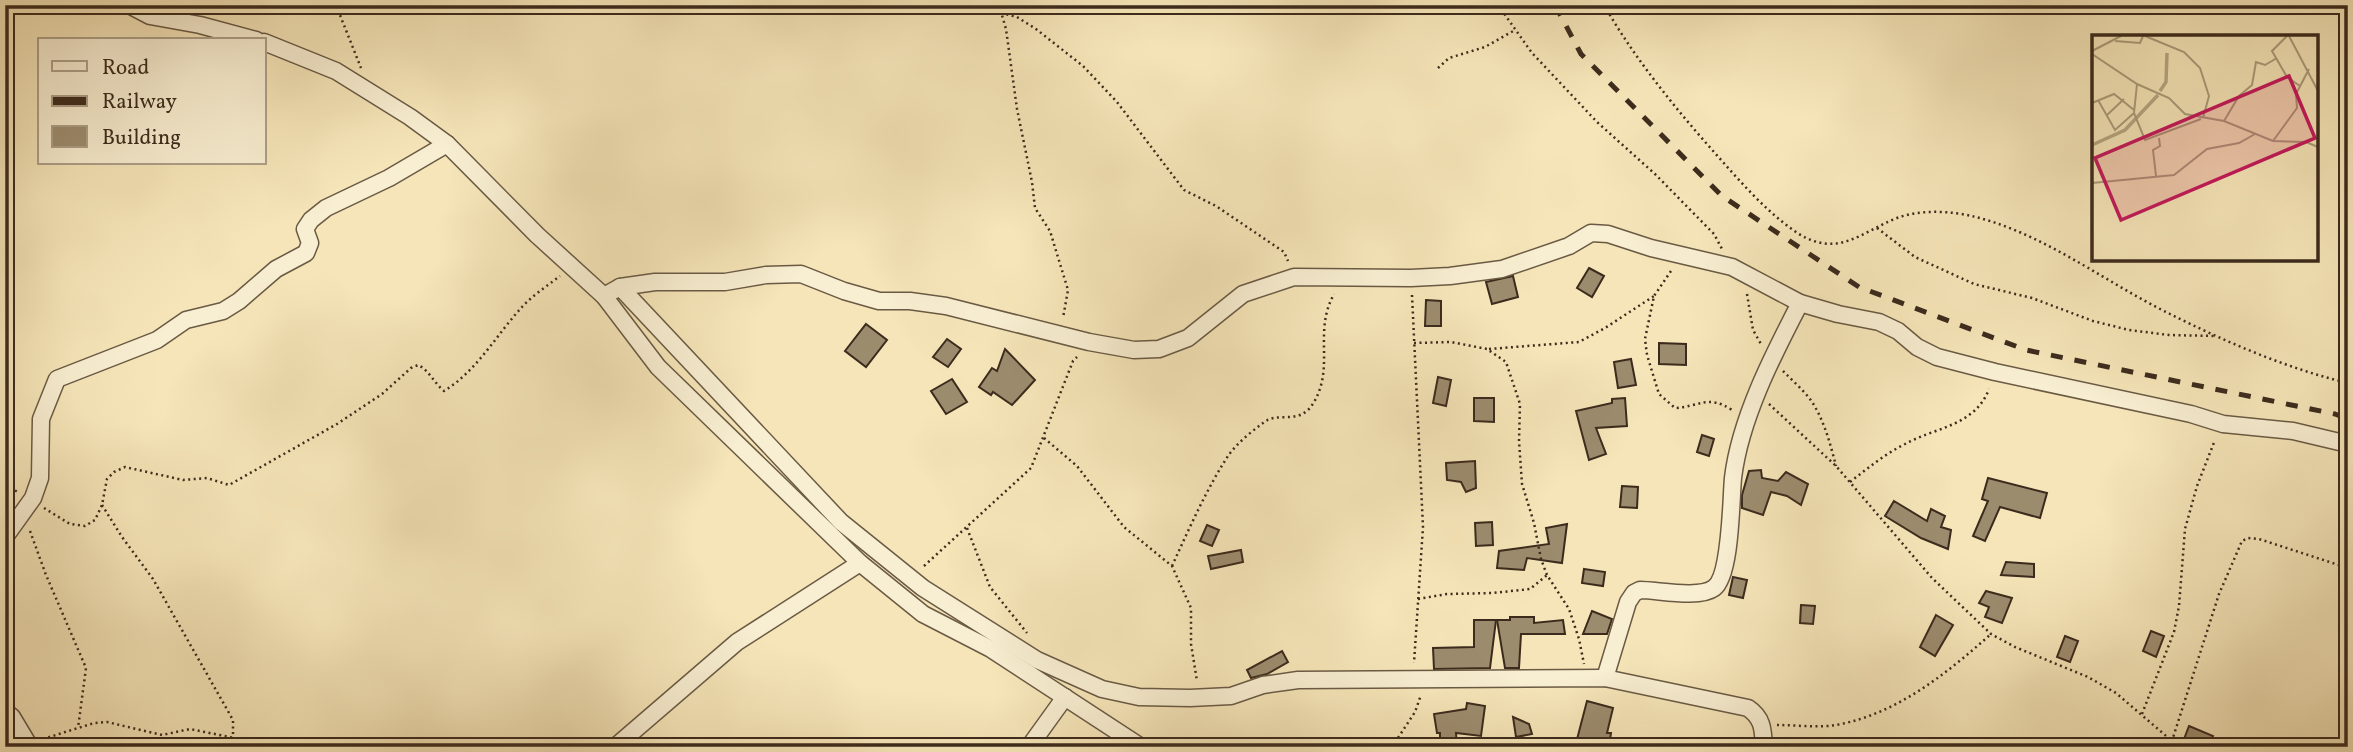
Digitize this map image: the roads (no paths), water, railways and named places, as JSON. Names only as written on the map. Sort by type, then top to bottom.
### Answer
[{"type":"street","points":[[129,5],[150,16],[200,25],[249,38]]},
{"type":"street","points":[[266,44],[336,71],[369,90],[447,144],[537,235],[604,296],[658,367],[860,564],[923,614],[991,649],[1141,747]]},
{"type":"street","points":[[5,537],[24,514],[40,478],[41,419],[57,379],[157,340],[186,320],[223,311],[276,269],[306,253],[310,243],[305,229],[318,214],[389,178],[447,144]]},
{"type":"street","points":[[604,296],[620,287],[655,282],[725,282],[766,275],[801,274],[844,292],[879,301],[910,301],[946,306],[1089,342],[1135,350],[1159,349],[1188,338],[1243,294],[1294,277],[1411,278],[1502,269],[1569,246],[1591,233],[1608,234],[1681,256],[1732,267],[1800,303],[1879,322],[1898,331],[1937,357],[2191,414],[2223,424],[2293,431],[2348,444]]},
{"type":"street","points":[[620,287],[841,522],[911,578],[1030,655],[1101,689],[1139,697],[1199,698],[1231,696],[1263,685],[1298,680],[1605,678],[1748,708],[1757,714],[1762,725],[1764,747]]},
{"type":"street","points":[[1605,678],[1628,602],[1634,593],[1640,590],[1699,593],[1714,588],[1721,579],[1727,555],[1734,475],[1741,443],[1758,394],[1800,303]]},
{"type":"street","points":[[615,747],[737,642],[860,564]]},
{"type":"street","points":[[1029,747],[1065,697]]},
{"type":"street","points":[[5,711],[12,716],[30,745]]},
{"type":"railway","points":[[1555,5],[1581,54],[1722,196],[1859,287],[2026,350],[2335,414],[2348,419]]}]
